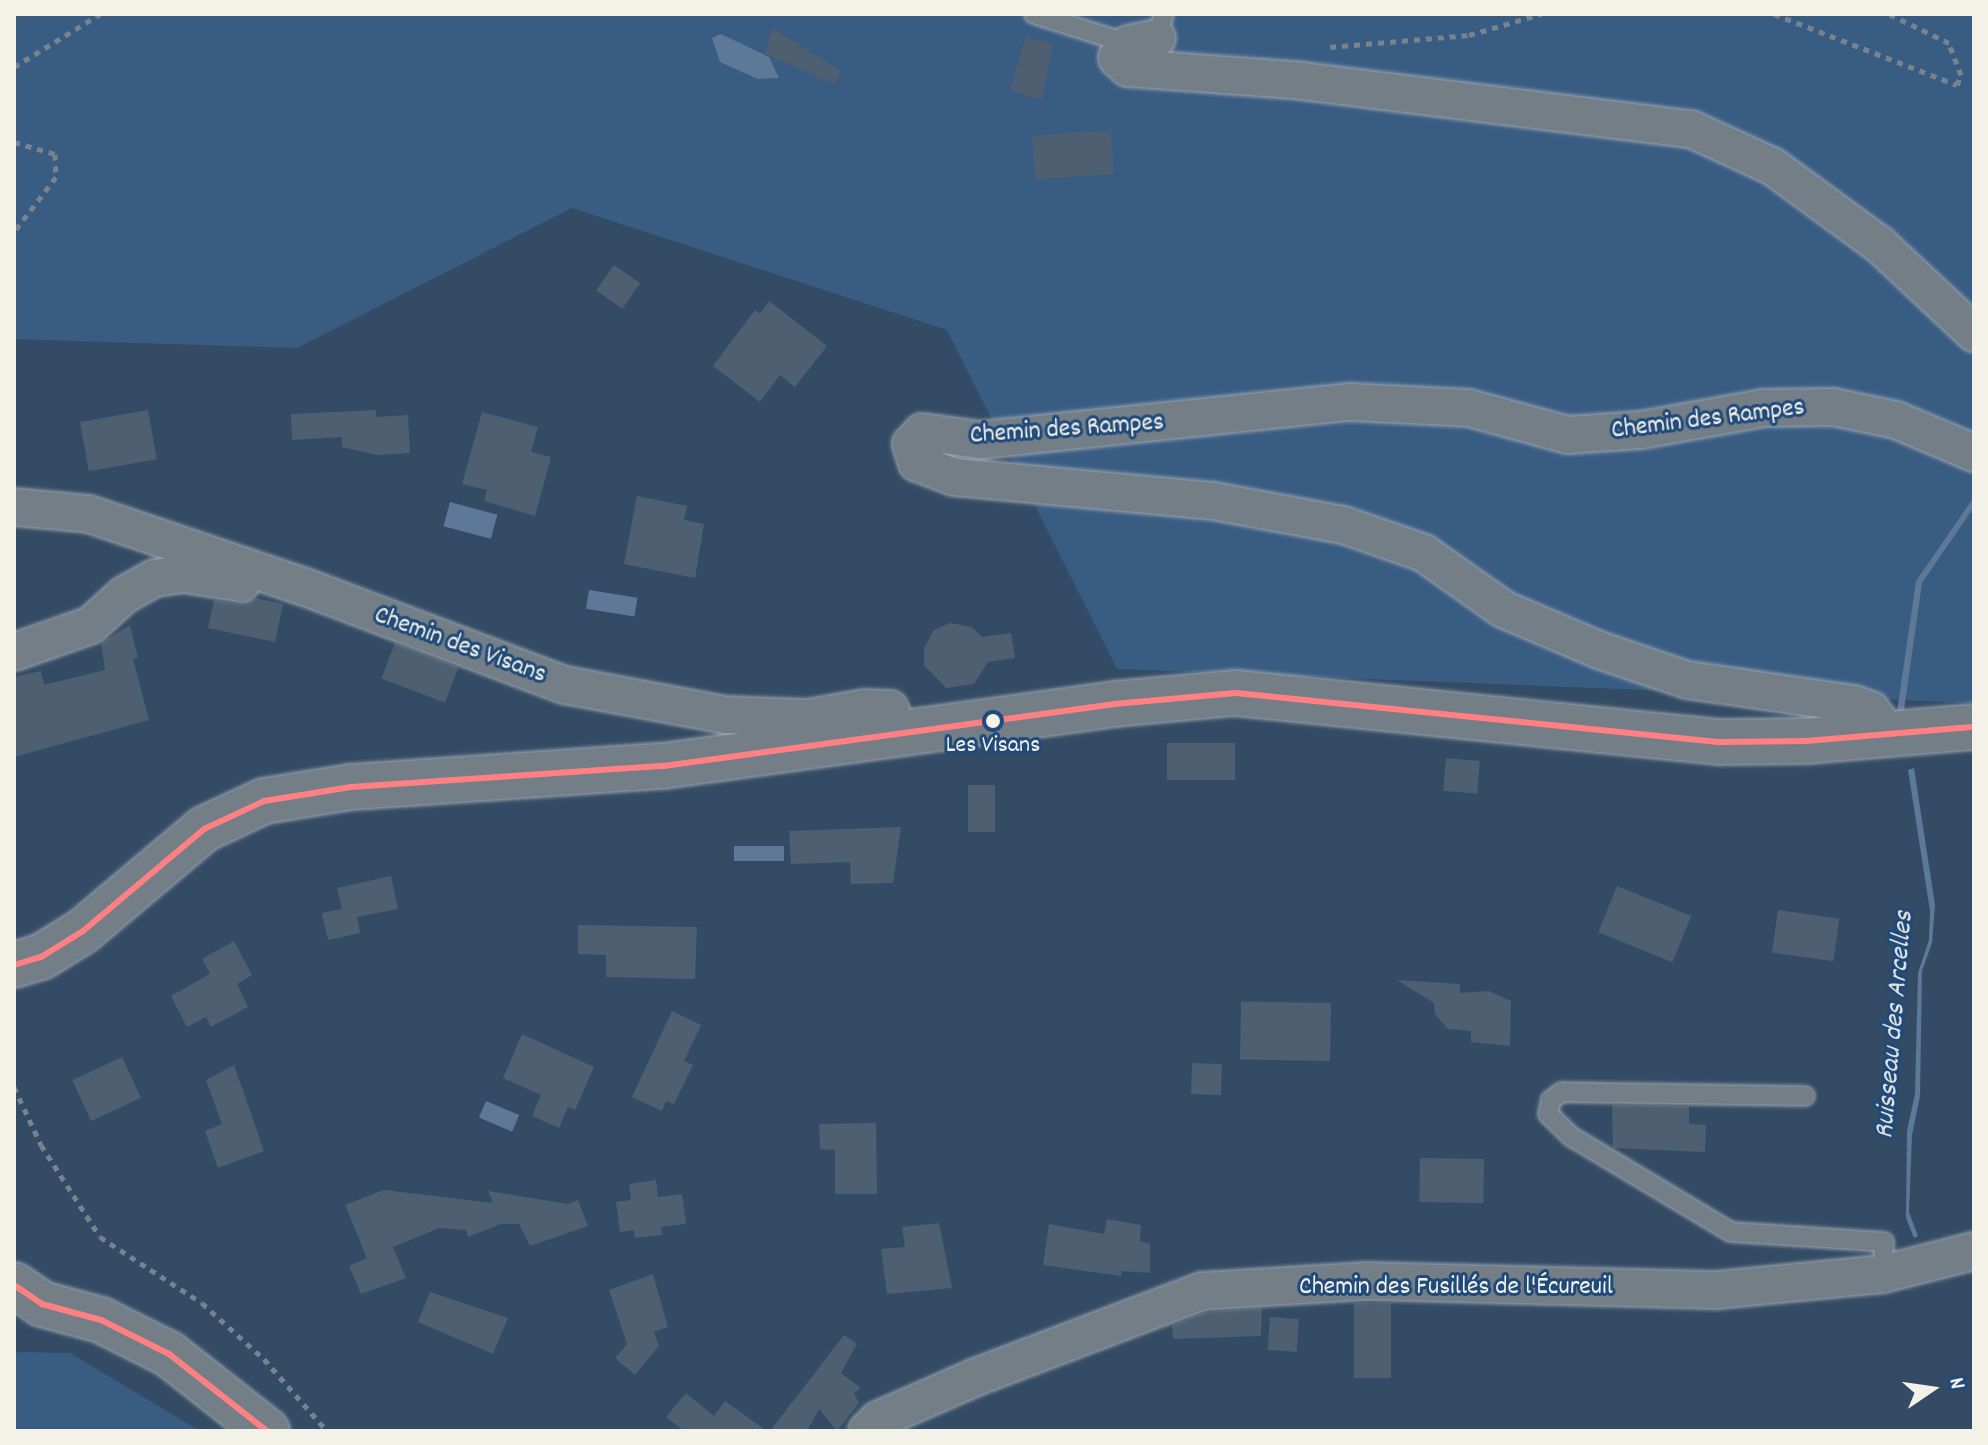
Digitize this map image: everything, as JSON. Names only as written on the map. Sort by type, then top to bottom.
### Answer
[{"type":"main road","points":[[14,965],[62,946],[204,829],[264,801],[351,787],[663,766],[899,736],[1114,704],[1236,693],[1695,740],[1806,741],[1974,727]]},
{"type":"main road","points":[[21,1300],[101,1320],[169,1354],[267,1431]]},
{"type":"street","points":[[1150,32],[1117,58],[1128,68],[1303,81],[1691,129],[1772,166],[1880,245],[1974,333]]},
{"type":"street","name":"Chemin des Rampes","points":[[1889,734],[1871,710],[1854,704],[1687,680],[1599,650],[1503,609],[1424,553],[1343,525],[1213,501],[954,477],[917,463],[911,444],[922,432],[981,440],[1350,402],[1469,408],[1568,435],[1641,430],[1764,408],[1833,407],[1896,420],[1974,453]]},
{"type":"street","name":"Chemin des Visans","points":[[14,507],[89,514],[341,601],[565,685],[726,715],[808,718],[865,708],[890,709],[899,736]]},
{"type":"street","points":[[14,652],[91,625],[124,595],[155,578],[184,574],[341,601]]},
{"type":"street","name":"Chemin des Fusillés de l'Écureuil","points":[[867,1431],[878,1420],[976,1377],[1202,1291],[1367,1281],[1717,1290],[1883,1274],[1974,1251]]},
{"type":"lane","points":[[1034,14],[1150,32]]},
{"type":"lane","points":[[1805,1096],[1562,1092],[1551,1100],[1548,1114],[1572,1137],[1731,1232],[1884,1242],[1883,1274]]},
{"type":"path","points":[[14,67],[100,14]]},
{"type":"path","points":[[1327,48],[1469,35],[1541,14]]},
{"type":"path","points":[[1774,14],[1957,85],[1961,75],[1949,43],[1889,14]]},
{"type":"path","points":[[14,142],[55,154],[56,177],[14,232]]},
{"type":"path","points":[[14,1087],[41,1145],[100,1237],[202,1303],[264,1359],[327,1431]]},
{"type":"shaded area","points":[[14,14],[1974,14],[1974,703],[1117,669],[947,330],[572,208],[297,348],[14,339]]},
{"type":"shaded area","points":[[721,34],[769,57],[779,78],[758,79],[720,62],[712,38]]},
{"type":"shaded area","points":[[1974,497],[1974,507],[1922,583],[1903,717],[1896,719],[1916,581]]},
{"type":"shaded area","points":[[450,502],[497,515],[491,539],[444,526]]},
{"type":"shaded area","points":[[589,590],[637,598],[634,616],[586,609]]},
{"type":"shaded area","points":[[1914,768],[1935,905],[1932,943],[1922,971],[1920,1096],[1912,1135],[1909,1212],[1918,1236],[1914,1238],[1906,1218],[1907,1131],[1915,1094],[1918,973],[1929,940],[1930,911],[1908,770]]},
{"type":"shaded area","points":[[734,846],[784,846],[784,861],[734,861]]},
{"type":"shaded area","points":[[486,1101],[519,1115],[512,1132],[479,1118]]},
{"type":"shaded area","points":[[14,1352],[70,1353],[200,1431],[14,1431]]},
{"type":"building","points":[[772,28],[841,71],[834,84],[765,54]]},
{"type":"building","points":[[1026,36],[1053,44],[1042,100],[1010,90]]},
{"type":"building","points":[[1111,130],[1114,174],[1035,179],[1032,136]]},
{"type":"building","points":[[614,265],[640,283],[622,309],[596,290]]},
{"type":"building","points":[[769,301],[827,346],[795,387],[780,375],[760,402],[713,366],[755,310],[760,314]]},
{"type":"building","points":[[148,410],[157,459],[89,471],[80,422]]},
{"type":"building","points":[[376,410],[376,417],[408,415],[410,453],[377,455],[342,447],[342,437],[292,440],[291,414]]},
{"type":"building","points":[[482,412],[538,427],[531,452],[551,457],[535,516],[484,501],[487,490],[462,484]]},
{"type":"building","points":[[637,496],[687,506],[684,520],[704,524],[695,578],[624,564]]},
{"type":"building","points":[[255,598],[283,604],[275,642],[208,628],[214,600],[238,604]]},
{"type":"building","points":[[950,623],[972,627],[982,637],[1011,633],[1015,658],[988,662],[974,684],[946,688],[924,665],[924,648],[934,630]]},
{"type":"building","points":[[130,625],[138,658],[133,659],[149,720],[14,757],[14,677],[41,671],[44,685],[105,670],[101,643]]},
{"type":"building","points":[[395,643],[458,667],[445,703],[381,678]]},
{"type":"building","points":[[1167,743],[1235,743],[1235,780],[1167,780]]},
{"type":"building","points":[[1446,758],[1480,761],[1477,794],[1443,791]]},
{"type":"building","points":[[968,785],[995,785],[995,832],[968,832]]},
{"type":"building","points":[[901,827],[893,883],[851,884],[850,862],[791,864],[789,831]]},
{"type":"building","points":[[391,876],[398,909],[357,917],[360,933],[328,940],[322,913],[342,909],[337,888]]},
{"type":"building","points":[[1617,886],[1691,916],[1672,962],[1598,932]]},
{"type":"building","points":[[1778,910],[1839,919],[1833,961],[1772,953]]},
{"type":"building","points":[[578,925],[697,927],[695,979],[606,977],[606,955],[578,954]]},
{"type":"building","points":[[234,941],[252,975],[237,984],[248,1007],[211,1027],[206,1017],[187,1027],[171,996],[210,974],[202,959]]},
{"type":"building","points":[[1397,980],[1460,984],[1460,993],[1489,991],[1511,1001],[1510,1046],[1471,1042],[1471,1031],[1448,1029],[1435,1014],[1434,1003]]},
{"type":"building","points":[[1241,1001],[1331,1003],[1330,1061],[1240,1059]]},
{"type":"building","points":[[672,1011],[701,1025],[684,1061],[693,1065],[674,1104],[666,1101],[662,1111],[632,1097]]},
{"type":"building","points":[[522,1034],[594,1067],[575,1110],[568,1107],[559,1128],[532,1116],[541,1095],[503,1078]]},
{"type":"building","points":[[122,1057],[141,1098],[91,1121],[72,1080]]},
{"type":"building","points":[[1192,1063],[1222,1064],[1221,1095],[1191,1094]]},
{"type":"building","points":[[234,1065],[264,1151],[218,1168],[205,1131],[222,1124],[206,1080]]},
{"type":"building","points":[[1612,1105],[1689,1106],[1689,1124],[1706,1125],[1705,1152],[1613,1148]]},
{"type":"building","points":[[876,1123],[877,1194],[835,1194],[835,1150],[820,1149],[819,1124]]},
{"type":"building","points":[[1420,1158],[1484,1159],[1483,1203],[1419,1202]]},
{"type":"building","points":[[656,1180],[658,1197],[682,1194],[686,1224],[661,1227],[662,1235],[635,1238],[634,1230],[620,1232],[616,1202],[631,1200],[629,1184]]},
{"type":"building","points":[[384,1190],[493,1203],[488,1191],[568,1204],[578,1200],[588,1226],[530,1246],[519,1224],[501,1224],[468,1237],[466,1230],[439,1228],[393,1247],[406,1278],[361,1294],[349,1266],[367,1258],[345,1205]]},
{"type":"building","points":[[1107,1219],[1141,1225],[1140,1241],[1150,1244],[1150,1273],[1122,1271],[1121,1276],[1043,1265],[1049,1224],[1104,1234]]},
{"type":"building","points":[[939,1223],[952,1288],[887,1294],[881,1249],[905,1247],[902,1227]]},
{"type":"building","points":[[653,1274],[668,1327],[654,1332],[659,1346],[635,1375],[615,1358],[627,1344],[609,1290]]},
{"type":"building","points":[[430,1292],[508,1318],[493,1354],[418,1322]]},
{"type":"building","points":[[1354,1303],[1391,1303],[1391,1378],[1354,1378]]},
{"type":"building","points":[[1262,1308],[1261,1336],[1173,1339],[1172,1325],[1206,1312]]},
{"type":"building","points":[[1270,1317],[1299,1319],[1297,1352],[1268,1350]]},
{"type":"building","points":[[844,1335],[857,1344],[841,1373],[861,1388],[854,1393],[859,1403],[837,1431],[819,1409],[807,1431],[770,1431]]},
{"type":"building","points":[[686,1393],[714,1416],[725,1401],[767,1431],[684,1431],[666,1417]]},
{"type":"transit line","points":[[14,965],[41,957],[83,931],[204,829],[264,801],[351,787],[663,766],[1114,704],[1236,693],[1721,742],[1806,741],[1974,727]]},
{"type":"transit line","points":[[14,1285],[42,1304],[101,1320],[169,1354],[267,1431]]},
{"type":"place","name":"Les Visans","points":[[993,721]]},
{"type":"water label","name":"Ruisseau des Arcelles","points":[[1896,1025]]}]
